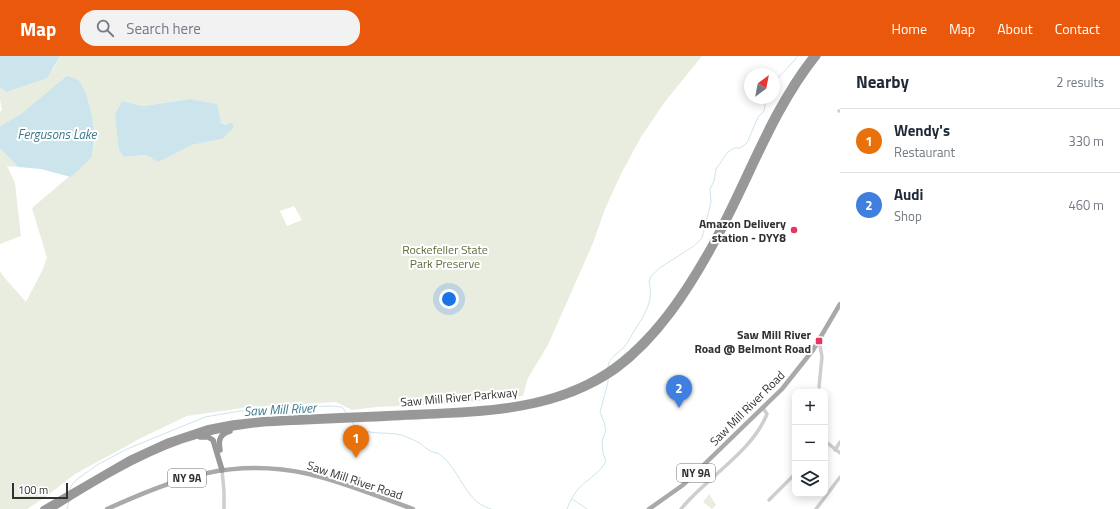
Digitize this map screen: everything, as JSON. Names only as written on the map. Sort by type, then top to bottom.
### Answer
[{"type":"highway","name":"Saw Mill River Parkway","points":[[608,373],[649,334],[666,313],[689,279],[723,221],[780,106],[812,56]]},
{"type":"highway","name":"Saw Mill River Parkway","points":[[52,509],[72,494],[143,452],[168,441],[220,425],[246,421],[470,414],[511,410],[537,405],[564,397],[589,387],[634,356],[670,316],[693,282],[720,235],[784,108],[818,56]]},
{"type":"highway","name":"Saw Mill River Parkway","points":[[72,494],[145,456],[182,440],[247,425],[349,418]]},
{"type":"highway","points":[[222,470],[219,443],[220,437],[225,432],[247,425]]},
{"type":"highway","points":[[182,440],[204,437],[212,439],[215,444],[222,470]]},
{"type":"highway","name":"Saw Mill River Parkway","points":[[43,509],[66,498]]},
{"type":"main road","name":"Saw Mill River Road","points":[[649,509],[682,485],[763,408],[794,375],[819,340],[840,304]]},
{"type":"main road","name":"Saw Mill River Road","points":[[107,509],[178,480],[198,474],[222,470],[262,468],[302,473],[330,480],[413,509]]},
{"type":"street","points":[[819,340],[822,357],[819,387]]},
{"type":"street","points":[[681,509],[695,493],[737,456],[749,442],[765,419],[767,414],[763,408]]},
{"type":"street","points":[[835,450],[840,442]]},
{"type":"street","points":[[828,444],[840,453]]},
{"type":"street","points":[[222,470],[224,509]]},
{"type":"street","points":[[769,500],[792,477]]},
{"type":"street","points":[[816,509],[840,477]]},
{"type":"green space","name":"Rockefeller State Park Preserve","points":[[60,56],[702,56],[664,103],[641,137],[621,174],[605,209],[593,243],[548,345],[528,378],[523,396],[452,404],[377,407],[352,410],[336,402],[249,407],[187,416],[143,437],[75,474],[27,509],[0,509],[0,271],[26,302],[47,258],[32,208],[92,157],[95,143],[92,114],[79,80],[67,77],[21,114],[0,126],[0,112],[2,110],[0,87],[6,92],[53,69]],"holes":[[[191,99],[216,104],[221,123],[226,125],[222,139],[192,145],[158,161],[146,155],[125,157],[115,114],[122,101],[143,106]],[[294,206],[302,220],[287,226],[280,211]]]},
{"type":"green space","points":[[0,149],[18,167],[7,166],[15,183],[21,236],[0,244]]},
{"type":"green space","points":[[709,494],[716,505],[712,509],[703,502]]},
{"type":"water","name":"Fergusons Lake","points":[[0,56],[60,56],[47,78],[6,92],[0,87]]},
{"type":"water","name":"Fergusons Lake","points":[[67,76],[79,80],[86,94],[92,115],[95,136],[92,157],[71,177],[41,169],[18,167],[0,149],[0,126],[21,114]]},
{"type":"water","name":"Fergusons Lake","points":[[191,99],[217,104],[221,123],[226,125],[231,122],[234,127],[222,139],[192,145],[158,162],[146,155],[124,157],[119,150],[115,114],[122,101],[143,106]]},
{"type":"waterway","name":"Saw Mill River","points":[[780,76],[798,56]]},
{"type":"waterway","name":"Saw Mill River","points":[[608,368],[610,361],[626,345],[643,317],[649,301],[649,282],[651,276],[661,267],[694,246],[702,238],[711,202],[710,189],[714,181],[716,169],[727,153],[734,148],[740,148],[747,143],[758,117],[764,111],[765,104]]},
{"type":"waterway","name":"Saw Mill River","points":[[567,509],[572,497],[578,489],[598,472],[606,461],[603,453],[602,441],[606,430],[600,412],[608,377]]},
{"type":"waterway","name":"Saw Mill River","points":[[69,492],[71,486],[76,480],[97,465],[127,449],[205,417],[252,409],[259,411],[295,407],[332,406],[342,407],[347,414]]},
{"type":"waterway","name":"Saw Mill River","points":[[352,422],[361,430],[374,433],[401,435],[419,443],[433,452],[438,453],[446,460],[474,499],[491,509]]},
{"type":"waterway","points":[[572,499],[587,509]]},
{"type":"waterway","name":"Saw Mill River","points":[[67,509],[69,501]]},
{"type":"place","name":"Amazon Delivery station - DYY8","points":[[794,230]]},
{"type":"place","name":"Saw Mill River Road @ Belmont Road","points":[[819,341]]},
{"type":"place","name":"Audi","points":[[679,408]]},
{"type":"place","name":"Wendy's","points":[[356,458]]}]
